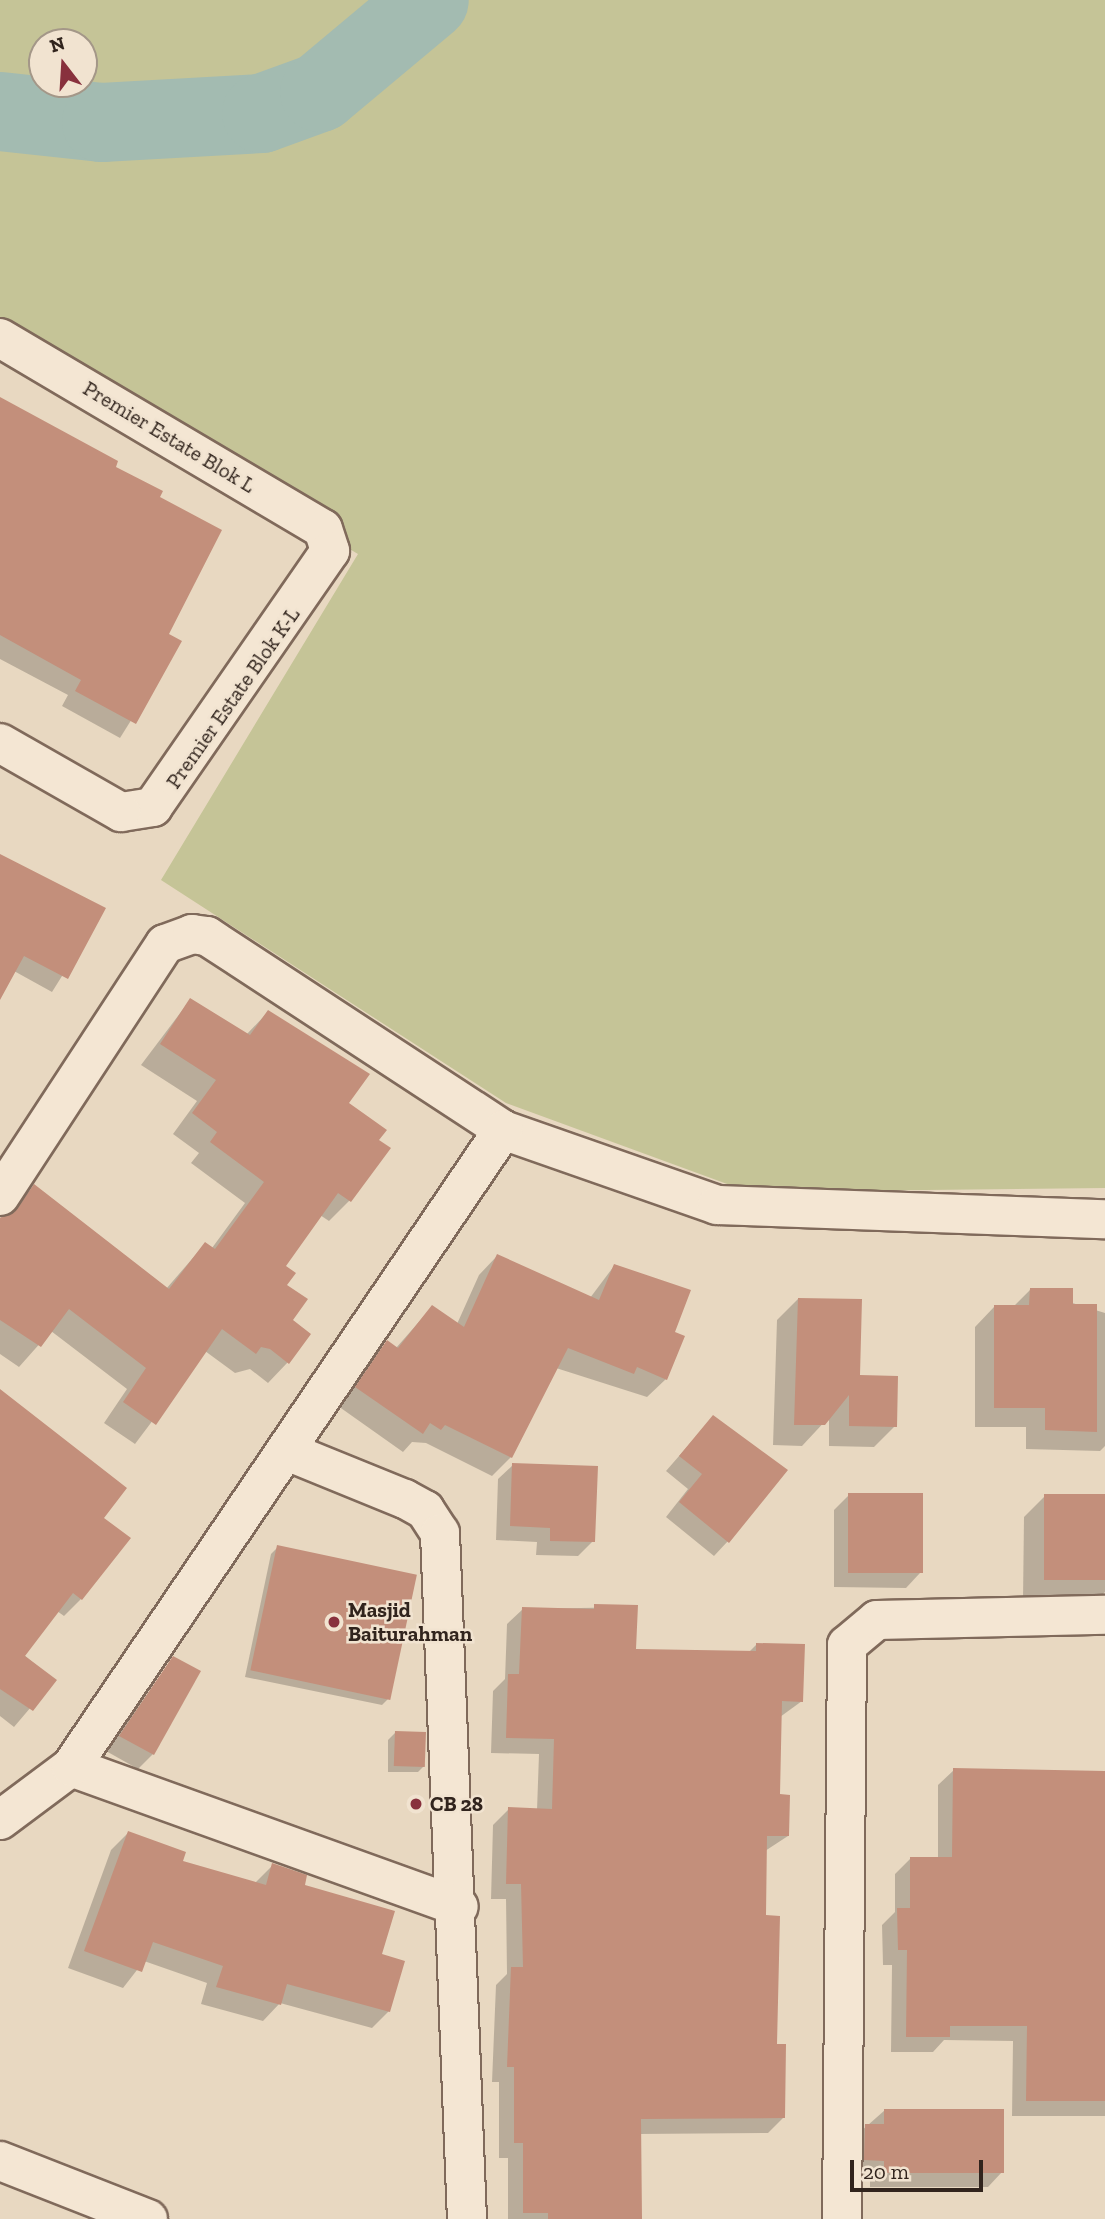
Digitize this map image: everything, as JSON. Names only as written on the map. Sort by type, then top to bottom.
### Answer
[{"type":"street","name":"Premier Estate Blok L","points":[[0,338],[323,529],[329,544]]},
{"type":"street","name":"Premier Estate Blok K-L","points":[[0,743],[121,813],[153,807],[329,559],[329,544]]},
{"type":"street","points":[[0,1196],[165,944],[185,934],[207,936],[503,1130],[717,1205],[1105,1219]]},
{"type":"street","points":[[0,1820],[71,1767],[289,1452],[503,1130]]},
{"type":"street","points":[[289,1452],[405,1499],[425,1510],[440,1533],[459,1907],[467,2219]]},
{"type":"street","points":[[842,2219],[847,1645],[877,1620],[1105,1615]]},
{"type":"street","points":[[71,1767],[459,1907]]},
{"type":"street","points":[[0,2161],[148,2219]]},
{"type":"green space","points":[[0,0],[1105,0],[1105,1188],[749,1192],[506,1103],[161,880],[358,554],[0,342]]},
{"type":"building","points":[[0,397],[118,461],[116,467],[163,491],[160,497],[222,530],[169,634],[182,641],[136,724],[75,691],[81,680],[0,635]]},
{"type":"building","points":[[0,854],[106,908],[68,979],[24,956],[0,1000]]},
{"type":"building","points":[[190,998],[250,1035],[268,1010],[370,1074],[349,1103],[387,1130],[379,1140],[391,1148],[351,1202],[338,1193],[286,1266],[296,1273],[287,1285],[308,1299],[293,1320],[311,1334],[289,1364],[270,1349],[261,1347],[256,1354],[222,1329],[156,1425],[123,1402],[146,1368],[69,1309],[41,1347],[0,1320],[0,1218],[18,1208],[34,1184],[169,1289],[205,1242],[215,1249],[264,1182],[210,1142],[217,1132],[192,1113],[216,1080],[160,1044]]},
{"type":"building","points":[[497,1254],[599,1300],[614,1264],[691,1290],[675,1332],[685,1336],[667,1380],[637,1367],[634,1374],[568,1348],[512,1458],[445,1425],[441,1430],[430,1423],[423,1434],[355,1387],[387,1340],[398,1348],[432,1305],[464,1327]]},
{"type":"building","points":[[1030,1288],[1073,1288],[1073,1304],[1097,1304],[1097,1432],[1045,1430],[1045,1408],[994,1408],[994,1305],[1029,1305]]},
{"type":"building","points":[[798,1298],[862,1299],[860,1375],[898,1376],[897,1427],[849,1426],[849,1395],[825,1425],[794,1425]]},
{"type":"building","points":[[0,1389],[127,1488],[104,1518],[131,1538],[82,1600],[73,1593],[25,1656],[57,1680],[33,1711],[0,1689]]},
{"type":"building","points":[[713,1415],[788,1470],[729,1543],[679,1502],[702,1474],[679,1456]]},
{"type":"building","points":[[512,1463],[598,1466],[595,1542],[550,1541],[550,1528],[510,1526]]},
{"type":"building","points":[[848,1493],[923,1493],[923,1573],[848,1573]]},
{"type":"building","points":[[1044,1494],[1105,1494],[1105,1580],[1044,1580]]},
{"type":"building","name":"Masjid Baiturahman","points":[[277,1545],[417,1575],[390,1700],[250,1670]]},
{"type":"building","points":[[594,1604],[638,1605],[636,1649],[756,1651],[756,1643],[805,1644],[803,1702],[782,1701],[780,1794],[790,1795],[789,1836],[767,1836],[766,1915],[780,1916],[777,2044],[786,2044],[785,2118],[641,2119],[642,2219],[548,2219],[548,2213],[523,2213],[523,2143],[514,2143],[514,2067],[507,2067],[511,1967],[523,1967],[521,1884],[506,1884],[508,1807],[552,1809],[554,1739],[506,1738],[508,1674],[519,1674],[522,1607],[594,1609]]},
{"type":"building","points":[[173,1656],[201,1671],[154,1755],[119,1736]]},
{"type":"building","points":[[395,1731],[426,1732],[425,1767],[394,1766]]},
{"type":"building","points":[[953,1768],[1105,1771],[1105,2101],[1026,2101],[1027,2026],[950,2026],[950,2037],[906,2037],[907,1950],[898,1950],[897,1908],[910,1908],[910,1857],[952,1857]]},
{"type":"building","points":[[128,1831],[186,1852],[183,1861],[266,1885],[272,1863],[307,1875],[305,1885],[395,1911],[382,1954],[405,1961],[390,2012],[287,1984],[281,2005],[216,1987],[223,1966],[153,1942],[142,1972],[84,1951]]},
{"type":"building","points":[[884,2109],[1004,2109],[1004,2173],[884,2173],[884,2161],[864,2160],[865,2124],[884,2124]]},
{"type":"waterway","points":[[0,111],[101,122],[261,113],[319,92],[429,0]]},
{"type":"place","name":"Masjid Baiturahman","points":[[334,1622]]},
{"type":"place","name":"CB 28","points":[[416,1804]]}]
